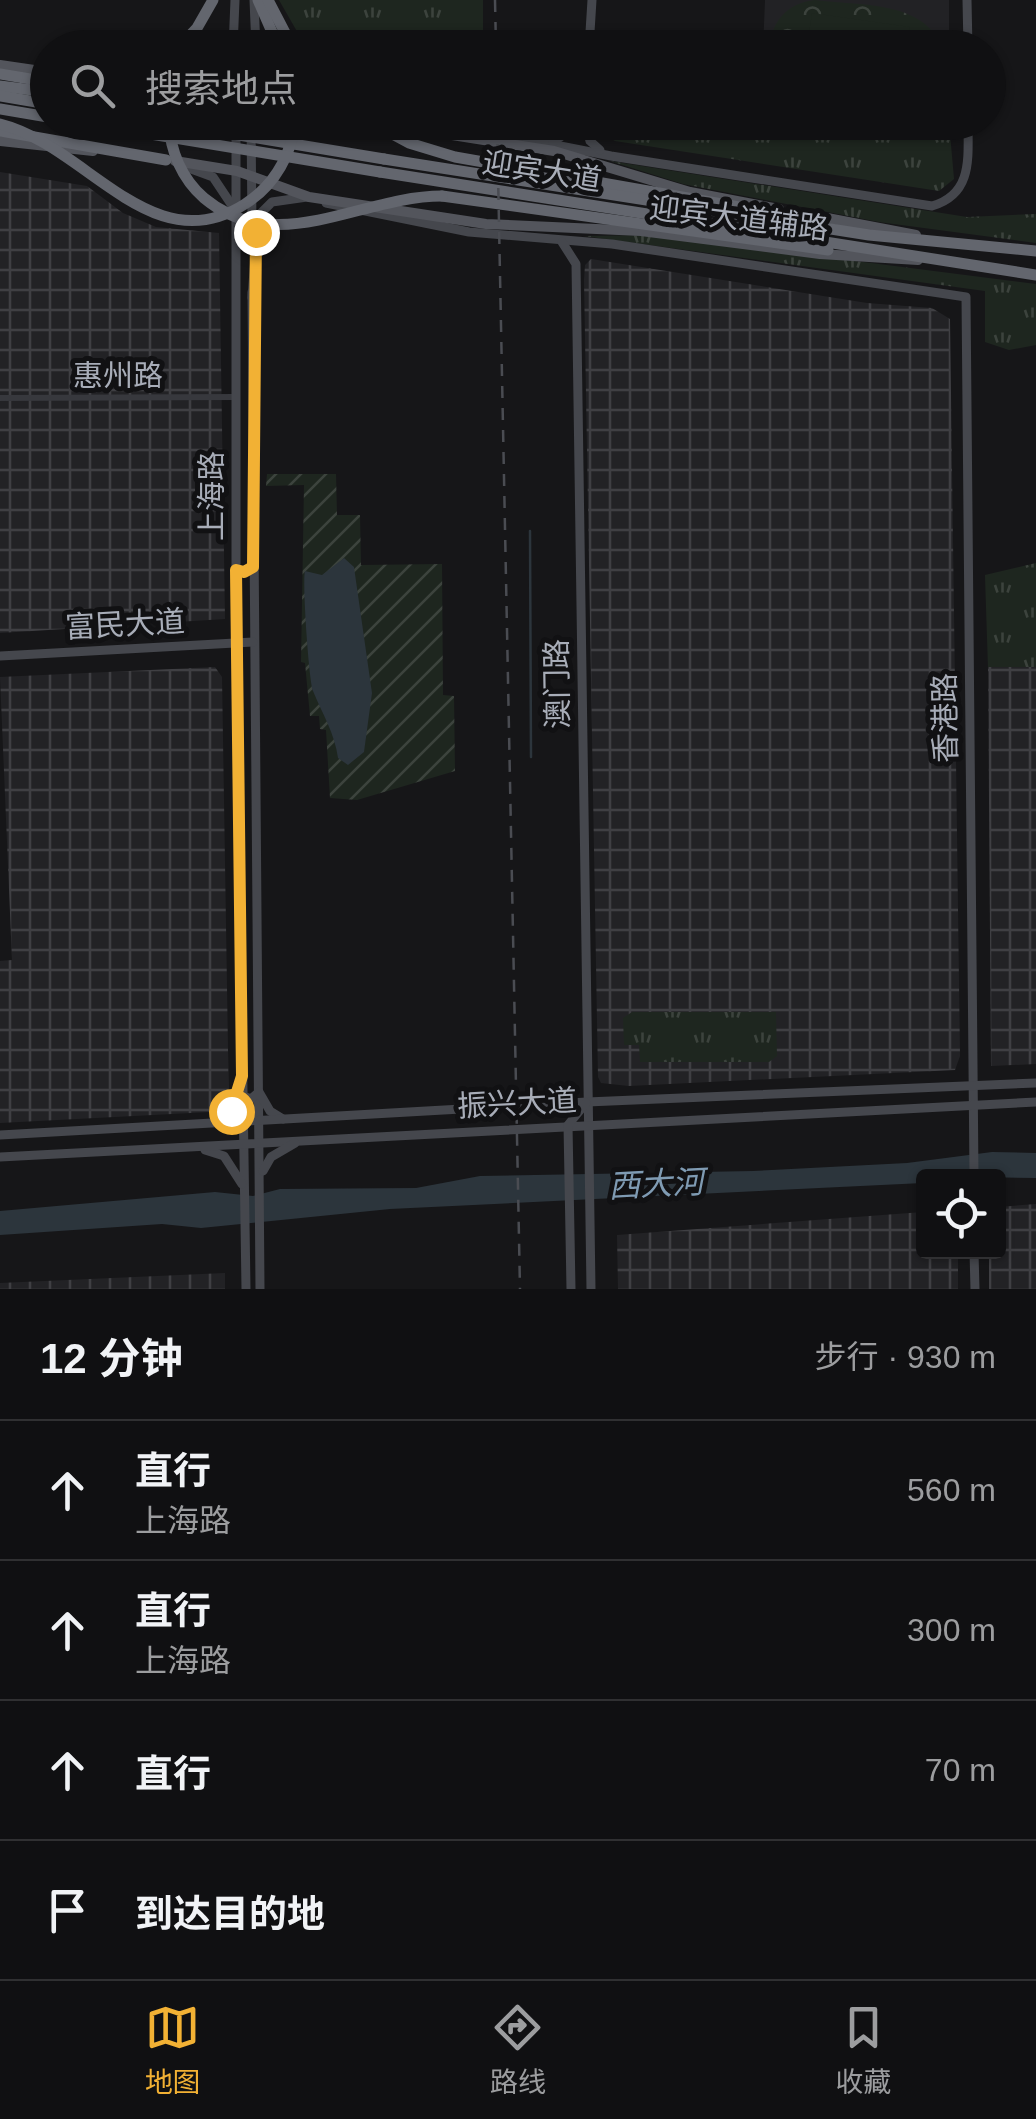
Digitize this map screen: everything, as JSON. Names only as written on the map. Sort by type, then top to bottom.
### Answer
[{"type":"highway","points":[[192,30],[216,0]]},
{"type":"highway","points":[[202,30],[216,0]]},
{"type":"highway","points":[[255,0],[271,30]]},
{"type":"highway","points":[[268,0],[284,30]]},
{"type":"highway","points":[[0,74],[30,79]]},
{"type":"highway","points":[[0,86],[30,90]]},
{"type":"highway","points":[[0,96],[30,101]]},
{"type":"highway","points":[[0,109],[30,114]]},
{"type":"highway","points":[[0,128],[30,137]]},
{"type":"highway","points":[[0,128],[30,134]]},
{"type":"highway","points":[[39,140],[49,143],[136,206],[156,216],[198,220],[231,211],[260,194],[285,161],[291,140]]},
{"type":"highway","points":[[62,140],[166,160]]},
{"type":"highway","points":[[170,140],[187,179],[217,208],[242,221],[292,226],[388,200],[442,196],[802,248],[942,260]]},
{"type":"highway","name":"迎宾大道","points":[[200,140],[869,235],[1036,251]]},
{"type":"highway","name":"迎宾大道","points":[[254,140],[382,166],[1036,274]]},
{"type":"highway","points":[[404,140],[476,160],[783,213],[869,235]]},
{"type":"main road","points":[[234,30],[235,0]]},
{"type":"main road","points":[[254,30],[255,0]]},
{"type":"main road","points":[[590,30],[592,0]]},
{"type":"main road","points":[[968,0],[968,30]]},
{"type":"main road","points":[[0,66],[30,70]]},
{"type":"main road","name":"上海路","points":[[236,140],[236,642],[246,1289]]},
{"type":"main road","name":"上海路","points":[[251,140],[260,1289]]},
{"type":"main road","name":"迎宾大道辅路","points":[[485,140],[554,151],[690,192],[946,244]]},
{"type":"main road","points":[[542,140],[611,156],[932,206],[959,191],[968,168],[968,140]]},
{"type":"main road","points":[[590,140],[611,156]]},
{"type":"main road","name":"迎宾大道辅路","points":[[0,141],[237,171],[309,197],[512,227],[642,231],[820,254],[942,260]]},
{"type":"main road","points":[[166,160],[213,177],[230,196],[236,298]]},
{"type":"main road","points":[[252,298],[258,216],[272,202],[309,197],[337,207],[468,232],[590,244]]},
{"type":"main road","points":[[562,242],[576,264],[590,244]]},
{"type":"main road","name":"香港路","points":[[590,244],[966,297],[974,1169]]},
{"type":"main road","name":"澳门路","points":[[576,264],[591,1289]]},
{"type":"main road","points":[[236,570],[244,572],[253,567]]},
{"type":"main road","name":"富民大道","points":[[0,656],[253,642]]},
{"type":"main road","points":[[237,726],[244,718],[254,724]]},
{"type":"main road","points":[[212,1124],[231,1111],[242,1076]]},
{"type":"main road","name":"振兴大道","points":[[0,1136],[587,1102],[1036,1083]]},
{"type":"main road","points":[[243,1096],[251,1099],[258,1092],[270,1111],[288,1120],[295,1141],[271,1156],[260,1183],[252,1173],[244,1174]]},
{"type":"main road","points":[[571,1289],[568,1125],[587,1102]]},
{"type":"main road","name":"振兴大道","points":[[0,1157],[1036,1102]]},
{"type":"main road","points":[[198,1124],[211,1135],[203,1146]]},
{"type":"main road","points":[[177,1147],[224,1156],[244,1191]]},
{"type":"main road","points":[[974,1259],[975,1289]]},
{"type":"street","name":"惠州路","points":[[0,398],[236,397]]},
{"type":"shaded area","points":[[765,0],[949,0],[949,30],[764,30]]},
{"type":"shaded area","points":[[0,172],[87,186],[123,213],[156,227],[219,233],[225,619],[0,633]]},
{"type":"shaded area","points":[[591,259],[867,303],[932,308],[950,319],[960,1056],[955,1070],[629,1086],[601,1083],[598,1077],[584,280],[585,265]]},
{"type":"shaded area","points":[[215,667],[222,677],[229,1111],[0,1123],[0,961],[12,960],[0,677]]},
{"type":"shaded area","points":[[988,667],[1036,667],[1036,1064],[991,1066]]},
{"type":"shaded area","points":[[1036,1204],[1036,1289],[989,1289],[989,1259],[1006,1259],[1006,1206]]},
{"type":"shaded area","points":[[916,1213],[916,1259],[958,1259],[958,1289],[618,1289],[617,1235]]},
{"type":"shaded area","points":[[225,1273],[225,1289],[0,1289],[0,1283]]},
{"type":"green space","points":[[279,0],[483,0],[483,30],[296,30]]},
{"type":"green space","points":[[805,2],[888,8],[905,13],[931,30],[774,30],[789,9]]},
{"type":"green space","points":[[812,13],[910,27],[910,30],[810,30]]},
{"type":"green space","points":[[951,140],[954,179],[939,191],[615,141]]},
{"type":"green space","points":[[610,161],[967,217],[1036,214],[1036,243],[879,222],[683,184]]},
{"type":"green space","points":[[651,235],[1036,284],[1036,345],[1009,350],[985,342],[985,291],[584,236]]},
{"type":"green space","points":[[267,474],[336,474],[337,515],[360,515],[361,565],[442,564],[443,695],[454,696],[455,771],[357,800],[330,798],[326,730],[320,729],[319,716],[310,716],[305,663],[301,662],[304,485],[266,486]]},
{"type":"green space","points":[[1036,563],[1036,667],[988,667],[985,575]]},
{"type":"green space","points":[[632,1012],[776,1012],[777,1056],[769,1062],[640,1062],[639,1045],[624,1045],[623,1018]]},
{"type":"water","points":[[344,558],[354,567],[372,693],[364,752],[348,765],[338,758],[313,691],[304,593],[305,571],[322,575]]},
{"type":"water","name":"西大河","points":[[992,1152],[1036,1153],[1036,1178],[1006,1177],[1006,1169],[916,1169],[916,1183],[390,1209],[201,1228],[162,1224],[0,1235],[0,1211],[215,1192],[253,1196],[280,1189],[416,1188],[480,1176],[753,1171],[907,1163]]},
{"type":"waterway","points":[[530,531],[531,757]]},
{"type":"railway","points":[[495,0],[496,30]]},
{"type":"railway","points":[[497,140],[520,1289]]},
{"type":"route","points":[[231,1111],[242,1076],[236,570],[244,572],[253,567],[252,298],[256,232]]}]
